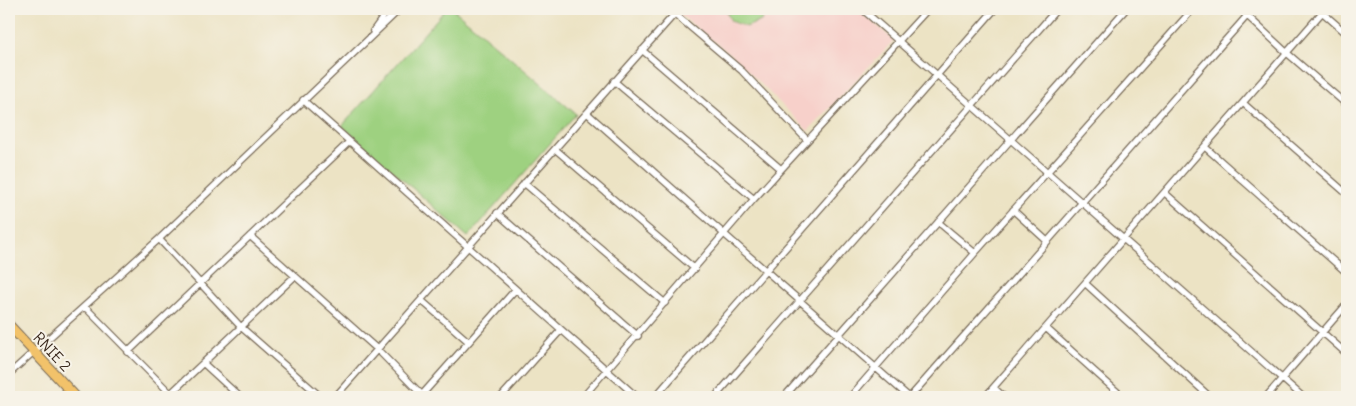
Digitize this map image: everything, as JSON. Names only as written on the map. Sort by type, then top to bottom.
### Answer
[{"type":"main road","name":"RNIE 2","points":[[9,325],[76,397]]},
{"type":"street","points":[[365,43],[389,9]]},
{"type":"street","points":[[9,374],[85,308],[159,239],[400,9]]},
{"type":"street","points":[[669,9],[676,11],[735,64],[807,140]]},
{"type":"street","points":[[862,9],[1303,397]]},
{"type":"street","points":[[583,397],[638,336],[754,199],[928,9]]},
{"type":"street","points":[[655,397],[995,9]]},
{"type":"street","points":[[715,397],[1057,9]]},
{"type":"street","points":[[784,397],[1126,9]]},
{"type":"street","points":[[850,397],[975,252],[1193,9]]},
{"type":"street","points":[[1240,9],[1287,54],[1347,104]]},
{"type":"street","points":[[587,113],[910,397],[1253,9]]},
{"type":"street","points":[[985,397],[1125,240],[1324,10],[1347,34]]},
{"type":"street","points":[[335,397],[676,11]]},
{"type":"street","points":[[642,50],[781,169]]},
{"type":"street","points":[[614,82],[754,199]]},
{"type":"street","points":[[303,100],[467,248],[637,397]]},
{"type":"street","points":[[1243,104],[1347,194]]},
{"type":"street","points":[[128,352],[349,142]]},
{"type":"street","points":[[1205,147],[1347,273]]},
{"type":"street","points":[[555,149],[695,269]]},
{"type":"street","points":[[524,183],[665,303]]},
{"type":"street","points":[[1165,193],[1347,354]]},
{"type":"street","points":[[1013,210],[1047,241]]},
{"type":"street","points":[[497,213],[638,336]]},
{"type":"street","points":[[938,222],[975,252]]},
{"type":"street","points":[[250,236],[377,349],[421,396],[515,290]]},
{"type":"street","points":[[159,239],[241,328],[321,397]]},
{"type":"street","points":[[85,308],[171,396],[295,276]]},
{"type":"street","points":[[1086,284],[1210,397]]},
{"type":"street","points":[[421,300],[469,342]]},
{"type":"street","points":[[1266,397],[1347,304]]},
{"type":"street","points":[[1046,328],[1123,397]]},
{"type":"street","points":[[500,397],[561,330]]},
{"type":"street","points":[[204,363],[240,397]]},
{"type":"street","points":[[994,388],[1004,397]]},
{"type":"shaded area","points":[[683,9],[857,9],[894,40],[808,131],[735,58],[679,14]]},
{"type":"green space","points":[[446,9],[453,9],[576,114],[468,237],[342,126]]},
{"type":"green space","points":[[725,9],[767,9],[761,21],[746,27],[731,21]]}]
